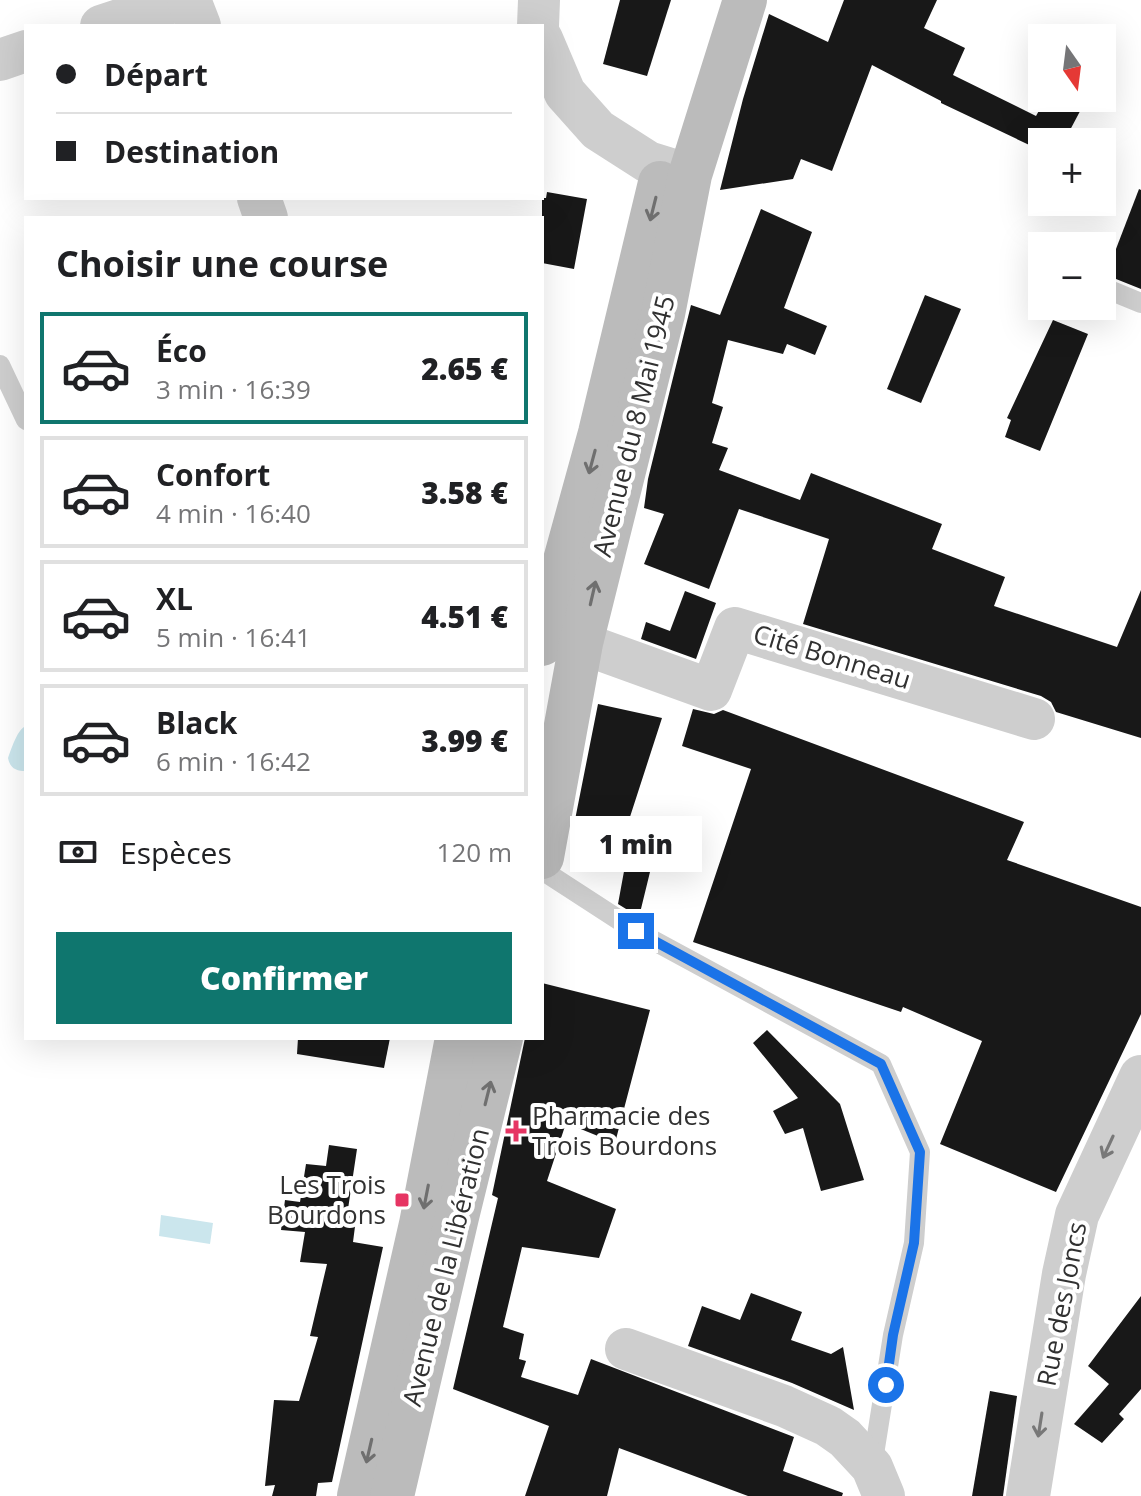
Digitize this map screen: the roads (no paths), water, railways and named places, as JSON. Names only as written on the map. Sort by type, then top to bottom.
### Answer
[{"type":"main road","name":"Avenue du 8 Mai 1945","points":[[544,834],[561,643],[600,433],[677,171],[714,0]]},
{"type":"main road","name":"Avenue du 8 Mai 1945","points":[[677,171],[745,0]]},
{"type":"main road","name":"Avenue de la Libération","points":[[392,1496],[456,1144],[457,1040]]},
{"type":"main road","name":"Avenue de la Libération","points":[[359,1496],[421,1224],[500,1040]]},
{"type":"street","points":[[107,24],[179,0]]},
{"type":"street","points":[[189,0],[198,24]]},
{"type":"street","points":[[538,24],[539,0]]},
{"type":"street","points":[[544,44],[565,93],[598,130],[648,162],[677,171]]},
{"type":"street","points":[[0,60],[24,52]]},
{"type":"street","name":"Cité Bonneau","points":[[561,643],[711,690],[735,628],[1034,719]]},
{"type":"street","name":"Rue des Joncs","points":[[1028,1496],[1064,1274],[1077,1215],[1141,1077]]},
{"type":"street","points":[[626,1349],[784,1406],[828,1426],[845,1438],[878,1482]]},
{"type":"lane","points":[[1116,293],[1141,303]]},
{"type":"lane","points":[[0,365],[24,416]]},
{"type":"lane","points":[[544,871],[636,931],[881,1064],[920,1152],[914,1243],[893,1335],[878,1482]]},
{"type":"water","points":[[24,727],[24,771],[14,769],[8,758]]},
{"type":"water","points":[[161,1215],[213,1223],[210,1244],[159,1236]]},
{"type":"place","name":"Pharmacie des Trois Bourdons","points":[[516,1131]]},
{"type":"place","name":"Les Trois Bourdons","points":[[402,1200]]}]
